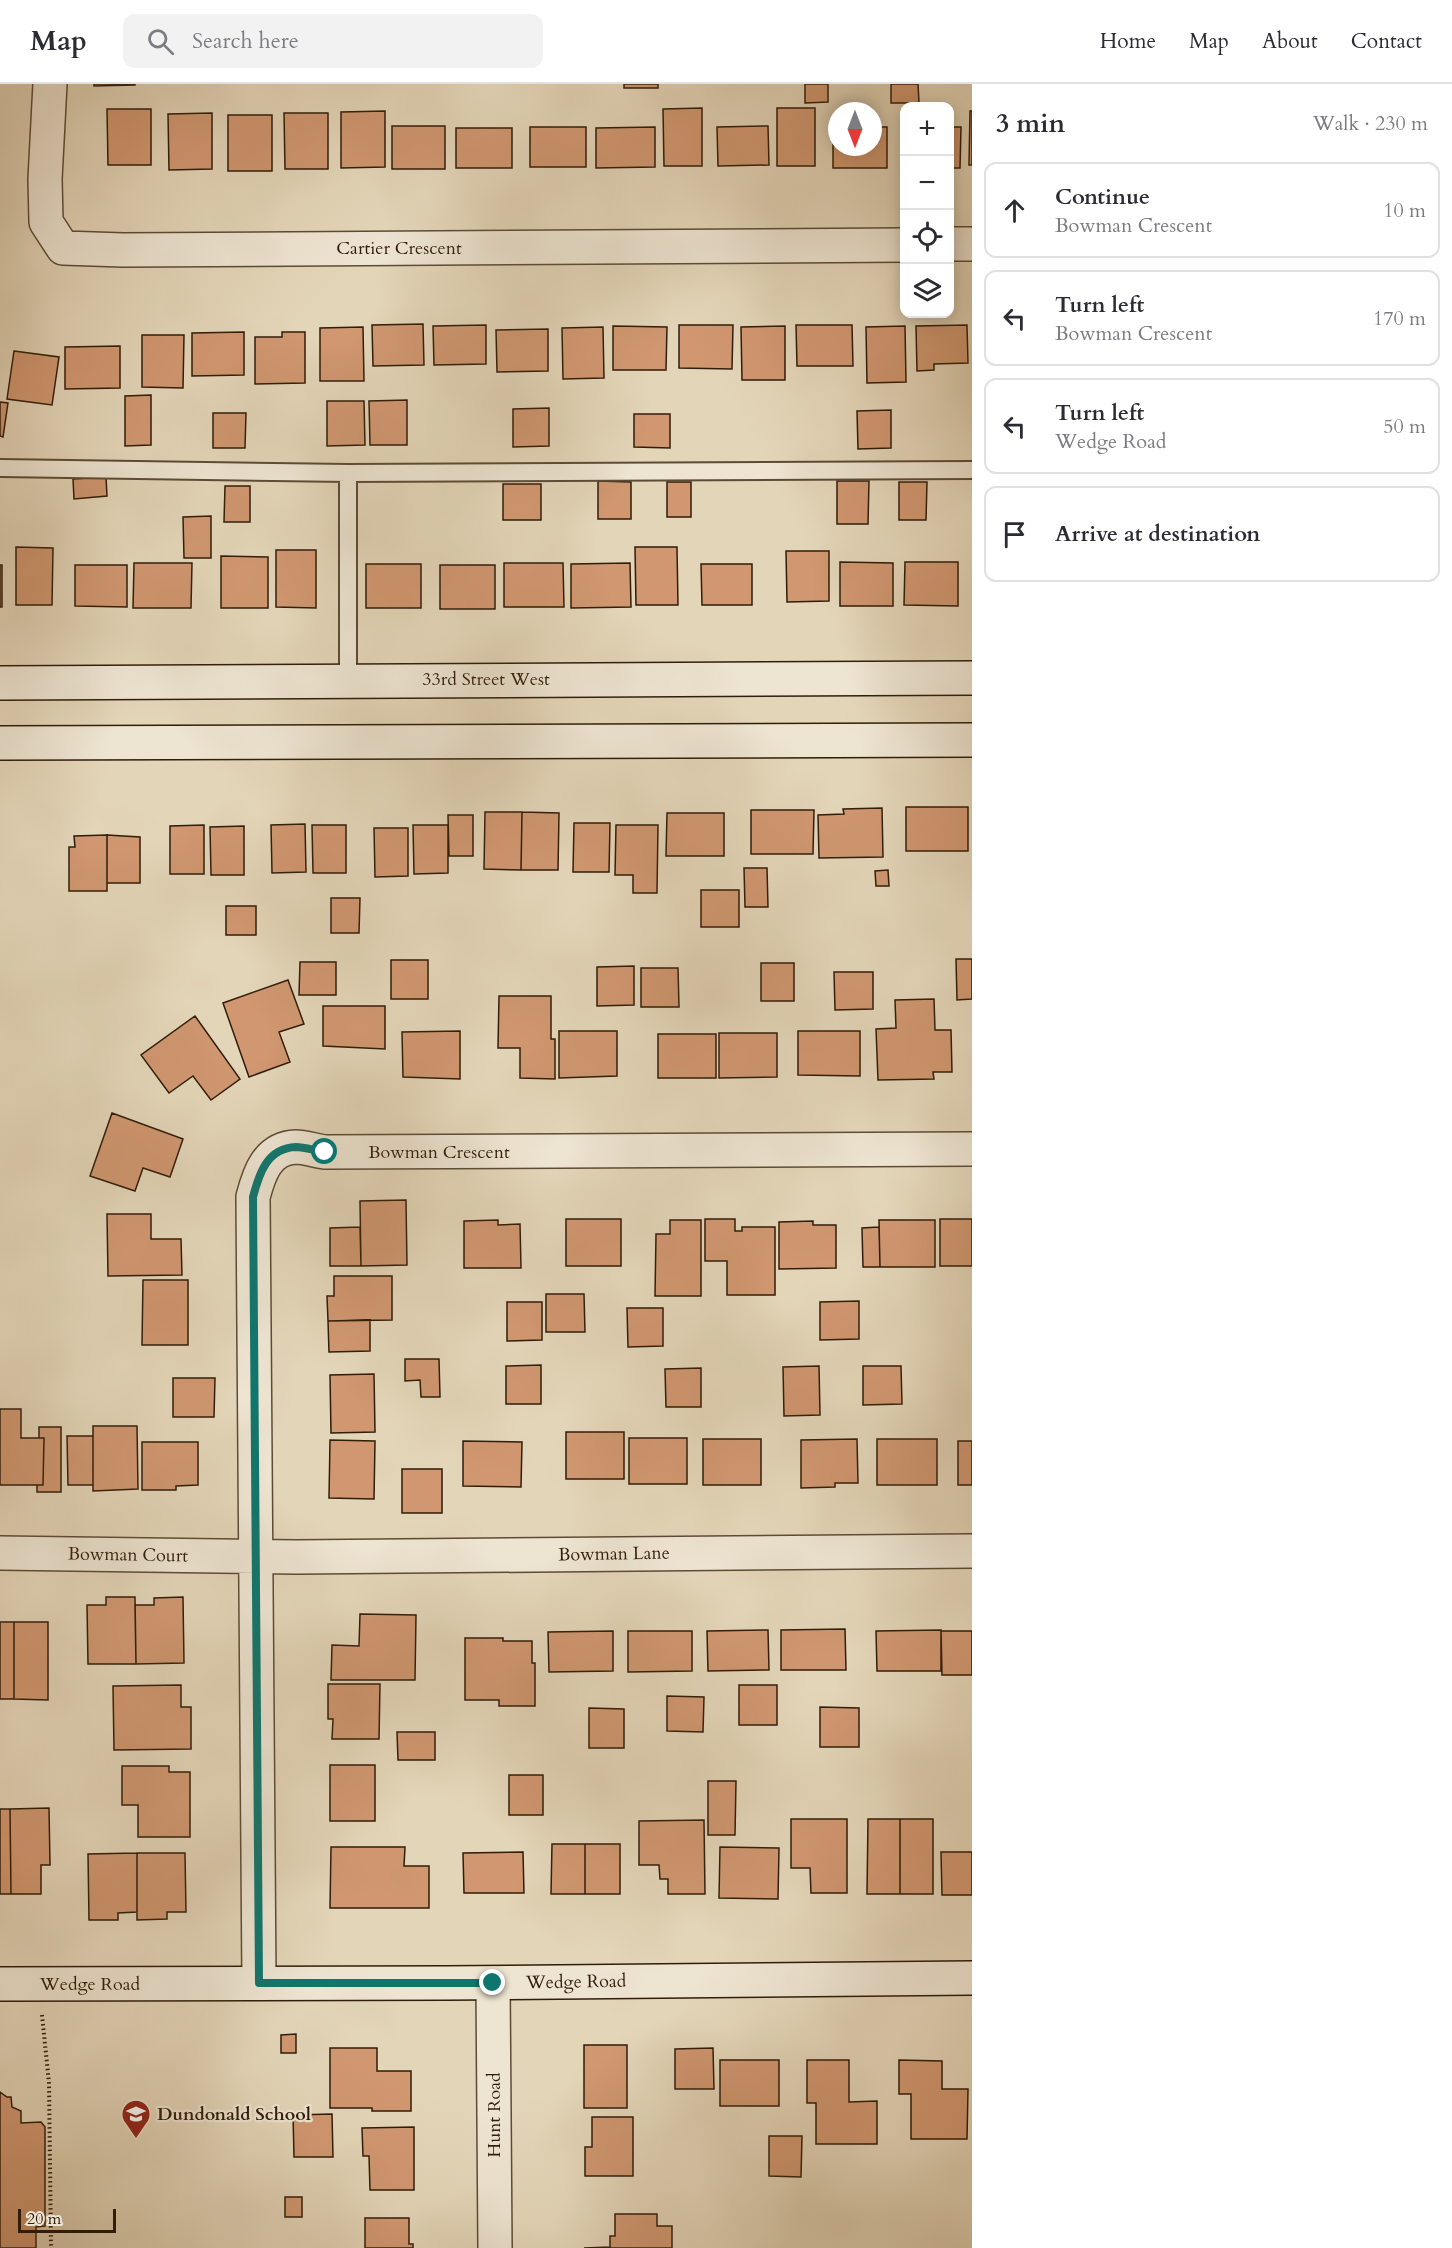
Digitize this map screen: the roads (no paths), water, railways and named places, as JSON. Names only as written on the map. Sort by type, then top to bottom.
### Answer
[{"type":"street","name":"Cartier Crescent","points":[[50,84],[45,179],[46,222],[63,248],[135,250],[900,244]]},
{"type":"street","points":[[954,244],[972,244]]},
{"type":"street","name":"33rd Street West","points":[[0,682],[972,678]]},
{"type":"street","points":[[0,743],[972,740]]},
{"type":"street","name":"Bowman Crescent","points":[[259,1983],[253,1197],[259,1173],[273,1155],[295,1147],[325,1152],[972,1149]]},
{"type":"street","name":"Bowman Lane","points":[[257,1557],[972,1551]]},
{"type":"street","name":"Bowman Court","points":[[0,1553],[257,1557]]},
{"type":"street","name":"Wedge Road","points":[[0,1984],[493,1983],[972,1978]]},
{"type":"street","name":"Hunt Road","points":[[493,1983],[495,2248]]},
{"type":"lane","points":[[0,468],[348,473],[972,470]]},
{"type":"lane","points":[[348,473],[348,680]]},
{"type":"place","name":"Dundonald School","points":[[136,2140]]}]
